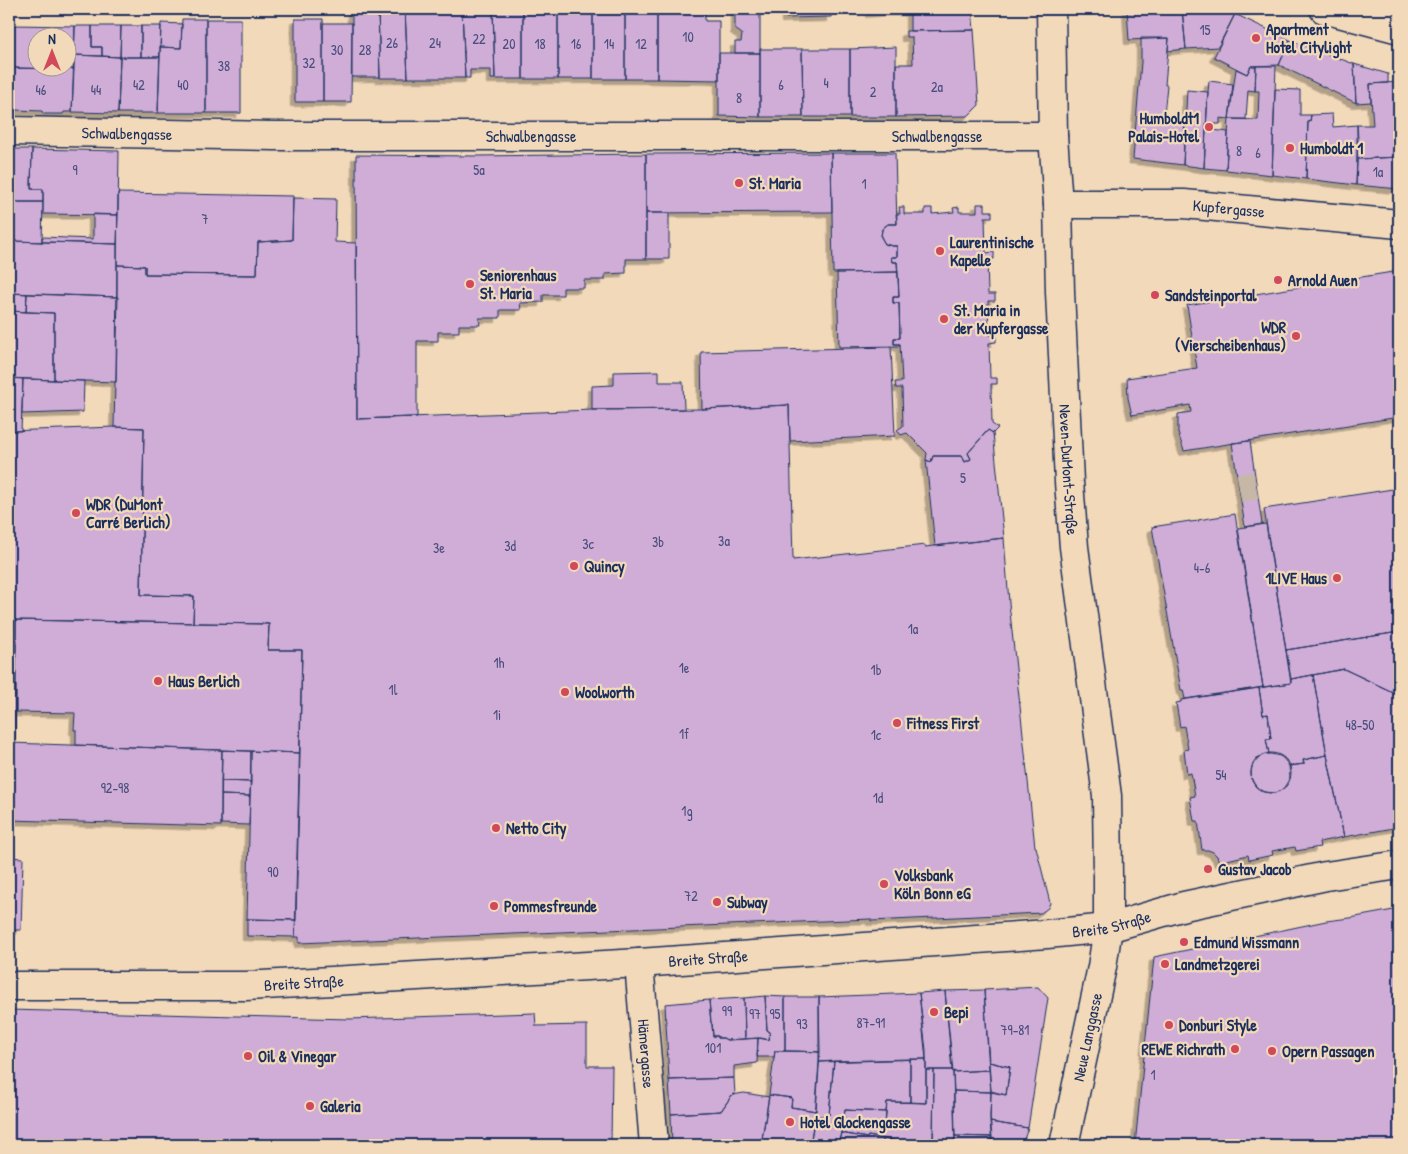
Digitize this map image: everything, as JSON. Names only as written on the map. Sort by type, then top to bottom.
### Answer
[{"type":"street","name":"Neven-DuMont-Straße","points":[[1051,9],[1053,136],[1058,204],[1074,547],[1107,796],[1108,928]]},
{"type":"street","points":[[1324,9],[1399,29]]},
{"type":"street","name":"Schwalbengasse","points":[[9,131],[274,136],[1053,136]]},
{"type":"street","name":"Kupfergasse","points":[[1058,204],[1184,204],[1399,224]]},
{"type":"street","name":"Breite Straße","points":[[9,986],[246,986],[639,963],[1047,934],[1108,928],[1184,906],[1326,876],[1399,865]]},
{"type":"street","name":"Neue Langgasse","points":[[1064,1145],[1102,967],[1108,928]]},
{"type":"street","name":"Hämergasse","points":[[639,963],[654,1145]]},
{"type":"building","points":[[9,9],[13,9],[12,25],[9,25]]},
{"type":"building","points":[[352,9],[378,9],[380,77],[352,77]]},
{"type":"building","points":[[378,9],[405,9],[408,78],[380,78]]},
{"type":"building","points":[[405,9],[462,9],[465,78],[408,78]]},
{"type":"building","points":[[462,9],[493,9],[495,79],[491,79],[491,70],[470,70],[470,78],[465,78]]},
{"type":"building","points":[[493,9],[523,9],[523,79],[495,79]]},
{"type":"building","points":[[523,9],[558,9],[558,79],[523,79]]},
{"type":"building","points":[[558,9],[593,9],[593,79],[558,79]]},
{"type":"building","points":[[593,9],[625,9],[625,79],[593,79]]},
{"type":"building","points":[[625,9],[657,9],[657,79],[625,79]]},
{"type":"building","points":[[657,9],[705,9],[705,21],[719,21],[719,80],[657,79]]},
{"type":"building","points":[[735,9],[760,9],[760,53],[735,53],[735,42],[741,42],[742,34],[735,29]]},
{"type":"building","points":[[786,9],[831,9],[831,17],[786,18]]},
{"type":"building","points":[[870,9],[893,9],[893,11],[870,13]]},
{"type":"building","points":[[893,9],[910,9],[910,11],[893,11]]},
{"type":"building","points":[[910,9],[972,9],[974,30],[910,31]]},
{"type":"building","points":[[1127,9],[1182,9],[1186,49],[1168,51],[1169,38],[1129,40]]},
{"type":"building","points":[[1182,9],[1226,9],[1235,14],[1218,47],[1186,49]]},
{"type":"building","points":[[1235,14],[1290,40],[1279,65],[1251,66],[1247,74],[1214,57]]},
{"type":"building","points":[[182,19],[206,19],[206,113],[158,113],[160,47],[181,48]]},
{"type":"building","points":[[206,19],[241,19],[241,113],[206,113]]},
{"type":"building","points":[[295,19],[323,19],[323,102],[295,102]]},
{"type":"building","points":[[161,23],[182,24],[181,48],[160,47]]},
{"type":"building","points":[[323,23],[352,23],[351,102],[323,102]]},
{"type":"building","points":[[9,25],[12,25],[10,68],[9,68]]},
{"type":"building","points":[[12,25],[75,26],[75,28],[28,28],[28,68],[10,68]]},
{"type":"building","points":[[75,26],[92,26],[92,47],[102,47],[102,56],[78,55],[78,28],[75,28]]},
{"type":"building","points":[[92,26],[121,26],[120,57],[102,56],[102,47],[92,47]]},
{"type":"building","points":[[121,26],[141,26],[141,57],[120,57]]},
{"type":"building","points":[[141,26],[161,26],[160,57],[141,57]]},
{"type":"building","points":[[974,30],[979,105],[968,116],[896,117],[896,64],[913,64],[912,37],[906,37],[906,31]]},
{"type":"building","points":[[1141,38],[1169,38],[1164,115],[1185,118],[1183,165],[1133,159],[1141,62]]},
{"type":"building","points":[[1290,40],[1354,64],[1356,103],[1279,65]]},
{"type":"building","points":[[896,47],[896,117],[850,117],[850,49]]},
{"type":"building","points":[[760,49],[802,49],[803,117],[760,117]]},
{"type":"building","points":[[802,49],[850,49],[850,117],[803,117]]},
{"type":"building","points":[[719,53],[760,53],[760,117],[719,116]]},
{"type":"building","points":[[78,55],[120,57],[118,113],[72,112],[73,78],[78,78]]},
{"type":"building","points":[[120,57],[160,57],[158,113],[118,113]]},
{"type":"building","points":[[1354,64],[1388,74],[1388,83],[1370,84],[1371,102],[1356,103]]},
{"type":"building","points":[[1251,66],[1256,66],[1255,91],[1248,90],[1246,119],[1229,119],[1236,69],[1247,74]]},
{"type":"building","points":[[1256,66],[1276,66],[1272,175],[1226,170],[1229,119],[1258,120],[1259,91],[1255,91]]},
{"type":"building","points":[[9,68],[28,68],[28,78],[74,78],[72,112],[43,114],[42,111],[16,110],[14,115],[9,115]]},
{"type":"building","name":"Humboldt1 Palais-Hotel","points":[[1209,81],[1233,84],[1229,119],[1220,118],[1220,124],[1213,124],[1213,130],[1228,132],[1226,170],[1204,168]]},
{"type":"building","points":[[1399,82],[1399,157],[1357,159],[1357,125],[1373,125],[1370,84]]},
{"type":"building","name":"Humboldt 1","points":[[1275,89],[1300,90],[1300,115],[1311,115],[1310,121],[1308,121],[1306,179],[1272,175]]},
{"type":"building","points":[[1187,90],[1208,92],[1204,168],[1183,165]]},
{"type":"building","points":[[1332,114],[1333,127],[1357,125],[1356,185],[1306,179],[1308,121],[1310,121],[1311,115]]},
{"type":"building","points":[[9,149],[32,149],[31,189],[43,189],[43,202],[13,202],[12,241],[9,241]]},
{"type":"building","points":[[32,149],[119,151],[118,215],[43,214],[43,189],[31,189]]},
{"type":"building","name":"St. Maria","points":[[831,153],[832,212],[646,213],[646,154]]},
{"type":"building","points":[[831,153],[895,153],[897,224],[888,224],[882,229],[881,237],[885,244],[897,246],[897,257],[891,257],[892,262],[897,262],[898,272],[833,273]]},
{"type":"building","name":"Seniorenhaus St. Maria","points":[[646,154],[646,259],[626,259],[626,273],[605,274],[605,280],[584,280],[584,288],[563,288],[563,295],[543,295],[543,302],[520,303],[521,310],[500,310],[500,318],[479,318],[480,325],[459,325],[459,332],[438,332],[438,341],[417,341],[417,417],[357,419],[356,155]]},
{"type":"building","points":[[1399,157],[1399,189],[1356,185],[1357,159]]},
{"type":"building","points":[[118,193],[293,196],[292,240],[258,242],[257,275],[145,274],[145,266],[117,265]]},
{"type":"building","name":"Quincy","points":[[293,198],[336,199],[335,242],[356,243],[357,419],[789,405],[793,560],[1004,538],[1009,603],[1035,847],[1050,903],[1048,908],[1041,913],[871,921],[871,919],[299,943],[299,937],[295,937],[295,934],[302,650],[268,650],[269,624],[193,623],[194,596],[141,595],[144,428],[114,427],[117,265],[145,266],[145,274],[257,275],[258,242],[292,240]]},
{"type":"building","points":[[13,202],[43,202],[42,242],[12,241]]},
{"type":"building","name":"St. Maria in der Kupfergasse","points":[[977,204],[985,204],[985,211],[992,211],[992,217],[985,217],[986,253],[994,252],[994,259],[987,259],[988,294],[995,294],[995,301],[988,301],[989,335],[996,335],[996,342],[989,343],[990,378],[997,378],[997,384],[991,384],[992,424],[998,428],[993,433],[988,430],[968,453],[971,459],[965,462],[962,456],[933,456],[931,462],[926,460],[927,453],[907,433],[901,435],[897,430],[903,426],[902,388],[896,388],[895,382],[902,382],[900,344],[894,344],[894,338],[900,338],[899,303],[893,303],[893,297],[899,297],[897,262],[892,262],[891,257],[897,257],[897,246],[885,244],[881,237],[882,229],[888,224],[897,224],[896,214],[900,214],[899,207],[904,207],[904,214],[925,214],[925,208],[932,208],[932,214],[954,212],[953,208],[959,207],[959,212],[977,212]]},
{"type":"building","points":[[646,213],[669,213],[669,259],[646,259]]},
{"type":"building","points":[[93,214],[118,215],[117,244],[42,242],[42,237],[93,239]]},
{"type":"building","points":[[9,241],[12,241],[11,293],[9,293]]},
{"type":"building","points":[[12,241],[117,244],[117,297],[11,293]]},
{"type":"building","name":"WDR (Vierscheibenhaus)","points":[[1399,271],[1399,417],[1184,451],[1178,433],[1178,414],[1191,412],[1190,405],[1132,415],[1128,398],[1127,378],[1197,368],[1187,305]]},
{"type":"building","points":[[898,272],[899,297],[893,297],[893,303],[899,303],[900,338],[894,338],[894,344],[900,344],[900,346],[839,347],[837,273]]},
{"type":"building","points":[[9,293],[27,294],[26,312],[9,311]]},
{"type":"building","points":[[27,294],[118,297],[116,382],[54,380],[54,313],[26,312]]},
{"type":"building","points":[[9,311],[54,313],[54,380],[9,378]]},
{"type":"building","points":[[891,347],[895,436],[790,441],[789,405],[702,409],[701,352]]},
{"type":"building","points":[[659,371],[659,382],[683,382],[684,409],[592,410],[592,386],[614,385],[614,372]]},
{"type":"building","points":[[9,378],[23,379],[21,431],[9,431]]},
{"type":"building","points":[[23,379],[84,381],[83,412],[22,414]]},
{"type":"building","name":"WDR (DuMont Carré Berlich)","points":[[114,427],[144,428],[141,595],[194,596],[193,623],[9,620],[9,431]]},
{"type":"building","points":[[988,430],[993,433],[1004,538],[935,546],[926,460],[931,462],[933,456],[962,456],[965,462],[971,459],[968,453]]},
{"type":"building","points":[[1250,441],[1262,524],[1245,527],[1232,443]]},
{"type":"building","name":"1LIVE Haus","points":[[1399,488],[1399,632],[1286,650],[1264,509]]},
{"type":"building","points":[[1235,514],[1263,687],[1185,699],[1183,690],[1181,690],[1152,527]]},
{"type":"building","points":[[1266,524],[1291,683],[1263,687],[1238,528]]},
{"type":"building","points":[[9,620],[16,620],[15,743],[9,743]]},
{"type":"building","name":"Haus Berlich","points":[[16,620],[269,624],[268,650],[302,650],[300,753],[76,745],[76,730],[74,730],[75,713],[16,712]]},
{"type":"building","points":[[1399,632],[1399,695],[1344,669],[1291,679],[1286,650]]},
{"type":"building","points":[[1344,669],[1399,695],[1399,827],[1344,837],[1313,675]]},
{"type":"building","points":[[1313,675],[1327,755],[1303,760],[1304,764],[1289,766],[1280,756],[1269,754],[1266,739],[1271,739],[1268,714],[1263,715],[1259,688],[1291,683],[1291,679]]},
{"type":"building","points":[[1259,688],[1263,715],[1268,714],[1271,739],[1266,739],[1269,754],[1263,755],[1252,766],[1252,781],[1263,792],[1275,793],[1283,789],[1287,783],[1290,777],[1289,766],[1304,764],[1303,760],[1327,755],[1344,837],[1319,842],[1320,847],[1296,851],[1295,847],[1272,851],[1273,855],[1249,860],[1248,855],[1219,862],[1213,852],[1202,850],[1198,821],[1194,821],[1190,797],[1195,796],[1191,773],[1187,774],[1184,750],[1188,749],[1184,726],[1180,727],[1176,703],[1181,702],[1181,700]]},
{"type":"building","points":[[9,743],[222,750],[221,826],[9,820]]},
{"type":"building","points":[[222,750],[251,751],[251,782],[221,781]]},
{"type":"building","points":[[251,751],[300,753],[296,920],[247,919]]},
{"type":"building","points":[[1271,753],[1285,759],[1291,773],[1285,787],[1271,793],[1257,787],[1251,773],[1257,759]]},
{"type":"building","points":[[221,781],[251,782],[250,796],[221,795]]},
{"type":"building","points":[[221,795],[250,796],[249,825],[221,824]]},
{"type":"building","points":[[9,857],[23,858],[21,930],[9,930]]},
{"type":"building","name":"Opern Passagen","points":[[1399,909],[1399,1145],[1135,1145],[1154,957],[1326,921]]},
{"type":"building","points":[[247,919],[296,920],[295,937],[247,936]]},
{"type":"building","points":[[1038,987],[1048,998],[1028,1128],[990,1122],[991,1092],[1006,1095],[1010,1067],[989,1062],[984,990]]},
{"type":"building","points":[[984,990],[989,1070],[953,1072],[945,991]]},
{"type":"building","points":[[945,991],[952,1070],[926,1070],[926,1050],[919,993]]},
{"type":"building","points":[[919,993],[926,1059],[819,1062],[819,997]]},
{"type":"building","points":[[765,996],[785,997],[785,1051],[775,1051],[774,1057],[757,1057],[758,1038],[769,1040],[770,1032],[767,1030]]},
{"type":"building","points":[[765,996],[767,1030],[770,1032],[769,1040],[761,1038],[745,1039],[744,998]]},
{"type":"building","points":[[785,997],[819,997],[820,1052],[785,1051]]},
{"type":"building","points":[[744,998],[745,1039],[727,1040],[713,1036],[709,1000]]},
{"type":"building","points":[[709,1000],[713,1036],[727,1040],[758,1038],[757,1063],[734,1066],[734,1078],[669,1080],[665,1004]]},
{"type":"building","name":"Galeria","points":[[9,1010],[349,1019],[535,1013],[536,1026],[587,1025],[587,1066],[612,1066],[611,1145],[9,1145]]},
{"type":"building","points":[[775,1051],[820,1052],[816,1111],[791,1107],[792,1098],[769,1095]]},
{"type":"building","points":[[910,1059],[910,1102],[887,1102],[886,1112],[845,1110],[843,1124],[813,1126],[815,1117],[829,1115],[834,1061]]},
{"type":"building","points":[[910,1059],[926,1059],[926,1103],[910,1102]]},
{"type":"building","points":[[834,1061],[829,1115],[815,1117],[819,1062]]},
{"type":"building","points":[[989,1062],[1010,1067],[1006,1095],[991,1091]]},
{"type":"building","points":[[926,1070],[934,1070],[933,1145],[921,1145],[868,1136],[867,1138],[841,1133],[843,1124],[885,1125],[887,1102],[926,1103]]},
{"type":"building","points":[[934,1070],[952,1070],[953,1072],[955,1145],[933,1145]]},
{"type":"building","points":[[989,1070],[991,1092],[954,1091],[953,1072]]},
{"type":"building","points":[[734,1078],[735,1095],[732,1095],[721,1111],[671,1114],[669,1080]]},
{"type":"building","points":[[954,1091],[991,1092],[990,1116],[992,1137],[955,1136]]},
{"type":"building","points":[[744,1093],[769,1097],[761,1145],[672,1145],[671,1114],[721,1111],[732,1095]]},
{"type":"building","name":"Hotel Glockengasse","points":[[769,1095],[792,1098],[791,1107],[816,1111],[810,1145],[761,1145]]},
{"type":"building","points":[[845,1110],[886,1112],[885,1125],[843,1124]]},
{"type":"building","points":[[990,1122],[1028,1128],[1022,1145],[992,1145]]},
{"type":"building","points":[[843,1124],[838,1145],[810,1145],[813,1126]]},
{"type":"building","points":[[841,1133],[883,1139],[882,1145],[838,1145]]},
{"type":"building","points":[[955,1136],[992,1137],[992,1145],[955,1145]]},
{"type":"building","points":[[883,1139],[904,1142],[904,1145],[882,1145]]},
{"type":"building","points":[[904,1142],[921,1145],[904,1145]]},
{"type":"tunnel","points":[[1239,488],[1256,485]]},
{"type":"place","name":"Apartment Hotel Citylight","points":[[1256,38]]},
{"type":"place","name":"Humboldt1 Palais-Hotel","points":[[1209,127]]},
{"type":"place","name":"Humboldt 1","points":[[1290,148]]},
{"type":"place","name":"St. Maria","points":[[739,183]]},
{"type":"place","name":"Laurentinische Kapelle","points":[[940,251]]},
{"type":"place","name":"Arnold Auen","points":[[1278,280]]},
{"type":"place","name":"Seniorenhaus St. Maria","points":[[470,284]]},
{"type":"place","name":"Sandsteinportal","points":[[1155,295]]},
{"type":"place","name":"St. Maria in der Kupfergasse","points":[[944,319]]},
{"type":"place","name":"WDR (Vierscheibenhaus)","points":[[1296,336]]},
{"type":"place","name":"WDR (DuMont Carré Berlich)","points":[[76,513]]},
{"type":"place","name":"Quincy","points":[[574,566]]},
{"type":"place","name":"1LIVE Haus","points":[[1337,578]]},
{"type":"place","name":"Haus Berlich","points":[[158,681]]},
{"type":"place","name":"Woolworth","points":[[565,692]]},
{"type":"place","name":"Fitness First","points":[[897,723]]},
{"type":"place","name":"Netto City","points":[[496,828]]},
{"type":"place","name":"Gustav Jacob","points":[[1208,869]]},
{"type":"place","name":"Volksbank Köln Bonn eG","points":[[884,884]]},
{"type":"place","name":"Subway","points":[[717,902]]},
{"type":"place","name":"Pommesfreunde","points":[[494,906]]},
{"type":"place","name":"Edmund Wissmann","points":[[1184,942]]},
{"type":"place","name":"Landmetzgerei","points":[[1165,964]]},
{"type":"place","name":"Bepi","points":[[934,1012]]},
{"type":"place","name":"Donburi Style","points":[[1169,1025]]},
{"type":"place","name":"REWE Richrath","points":[[1235,1049]]},
{"type":"place","name":"Opern Passagen","points":[[1272,1051]]},
{"type":"place","name":"Oil & Vinegar","points":[[248,1056]]},
{"type":"place","name":"Galeria","points":[[310,1106]]},
{"type":"place","name":"Hotel Glockengasse","points":[[790,1122]]}]
